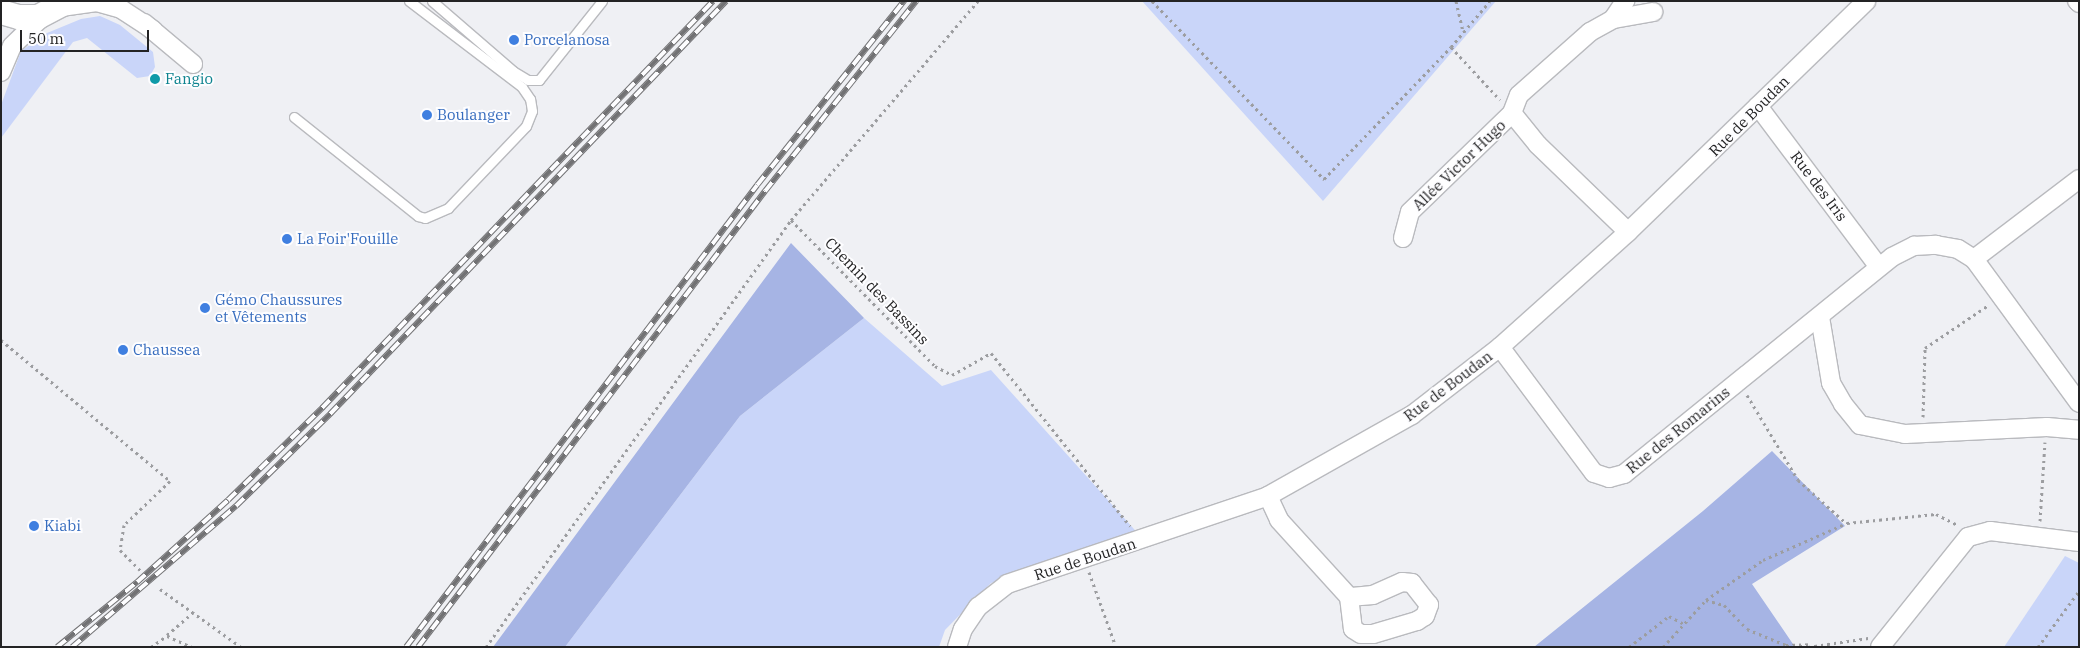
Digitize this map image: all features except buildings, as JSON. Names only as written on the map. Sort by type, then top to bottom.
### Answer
[{"type":"street","points":[[118,1],[194,64]]},
{"type":"street","name":"Allée Victor Hugo","points":[[1613,19],[1625,1]]},
{"type":"street","name":"Rue de Boudan","points":[[957,647],[963,629],[978,607],[1007,584],[1268,496],[1412,415],[1500,347],[1628,232],[1866,1]]},
{"type":"street","points":[[1,12],[19,17],[97,2],[121,9],[153,30]]},
{"type":"street","points":[[1,72],[12,46],[58,8]]},
{"type":"street","name":"Allée Victor Hugo","points":[[1402,238],[1410,212],[1512,113],[1519,95],[1590,32],[1613,19],[1653,12]]},
{"type":"street","name":"Rue des Iris","points":[[1758,106],[1879,267]]},
{"type":"street","points":[[1512,113],[1538,145],[1628,232]]},
{"type":"street","points":[[2079,179],[1974,259],[2079,403]]},
{"type":"street","name":"Rue des Romarins","points":[[1500,347],[1594,473],[1609,478],[1624,474],[1820,317],[1879,267],[1914,246],[1958,248],[1974,259]]},
{"type":"street","points":[[1820,317],[1832,383],[1843,404],[1860,425],[1880,431],[1922,433],[2046,427],[2079,430]]},
{"type":"street","points":[[1268,496],[1279,520],[1349,597]]},
{"type":"street","points":[[1881,646],[1968,537],[1990,531],[2079,542]]},
{"type":"lane","points":[[294,117],[418,216],[424,218],[448,208],[526,126],[532,111],[530,99],[522,87],[410,1]]},
{"type":"lane","points":[[432,1],[513,71],[528,80],[539,80],[602,1]]},
{"type":"path","points":[[486,647],[791,220],[978,1]]},
{"type":"path","points":[[1152,1],[1324,179],[1451,46],[1490,1]]},
{"type":"path","points":[[1456,1],[1463,33]]},
{"type":"path","points":[[1451,46],[1512,113]]},
{"type":"path","name":"Chemin des Bassins","points":[[791,220],[934,366],[952,375],[991,354],[1141,540]]},
{"type":"path","points":[[1922,433],[1925,348],[2001,296]]},
{"type":"path","points":[[1,340],[170,481],[124,525],[120,550],[141,571]]},
{"type":"path","points":[[1740,381],[1798,480],[1847,523]]},
{"type":"path","points":[[2039,537],[2046,427]]},
{"type":"path","points":[[1663,647],[1706,600],[1763,560],[1847,523],[1936,514],[1955,522],[1968,537]]},
{"type":"path","points":[[1084,559],[1116,647]]},
{"type":"path","points":[[160,589],[241,647]]},
{"type":"path","points":[[2038,647],[2079,591]]},
{"type":"path","points":[[1706,600],[1724,605],[1747,629],[1786,646],[1809,646],[1865,636],[1881,646]]},
{"type":"path","points":[[151,647],[167,636],[193,612]]},
{"type":"path","points":[[1629,647],[1669,616],[1684,624]]},
{"type":"path","points":[[167,636],[192,647]]},
{"type":"shaded area","points":[[1142,1],[1496,1],[1323,201]]},
{"type":"shaded area","points":[[100,16],[120,25],[153,52],[155,67],[150,76],[137,78],[87,38],[73,42],[1,138],[1,105],[21,51],[47,33],[81,19]]},
{"type":"shaded area","points":[[791,243],[864,318],[740,416],[565,647],[493,647]]},
{"type":"shaded area","points":[[864,318],[942,386],[991,370],[1142,538],[991,583],[945,630],[939,647],[565,647],[740,416]]},
{"type":"shaded area","points":[[1772,451],[1845,526],[1752,584],[1795,647],[1534,647],[1703,511]]},
{"type":"shaded area","points":[[2065,556],[2079,563],[2079,647],[2004,647]]},
{"type":"railway","points":[[57,647],[137,582],[228,500],[322,408],[713,1]]},
{"type":"railway","points":[[72,647],[236,506],[330,414],[726,1]]},
{"type":"railway","points":[[406,647],[757,185],[904,1]]},
{"type":"railway","points":[[418,647],[765,191],[916,1]]},
{"type":"place","name":"Porcelanosa","points":[[514,40]]},
{"type":"place","name":"Fangio","points":[[155,79]]},
{"type":"place","name":"Boulanger","points":[[427,115]]},
{"type":"place","name":"La Foir'Fouille","points":[[287,239]]},
{"type":"place","name":"Gémo Chaussures et Vêtements","points":[[205,308]]},
{"type":"place","name":"Chaussea","points":[[123,350]]},
{"type":"place","name":"Kiabi","points":[[34,526]]}]
